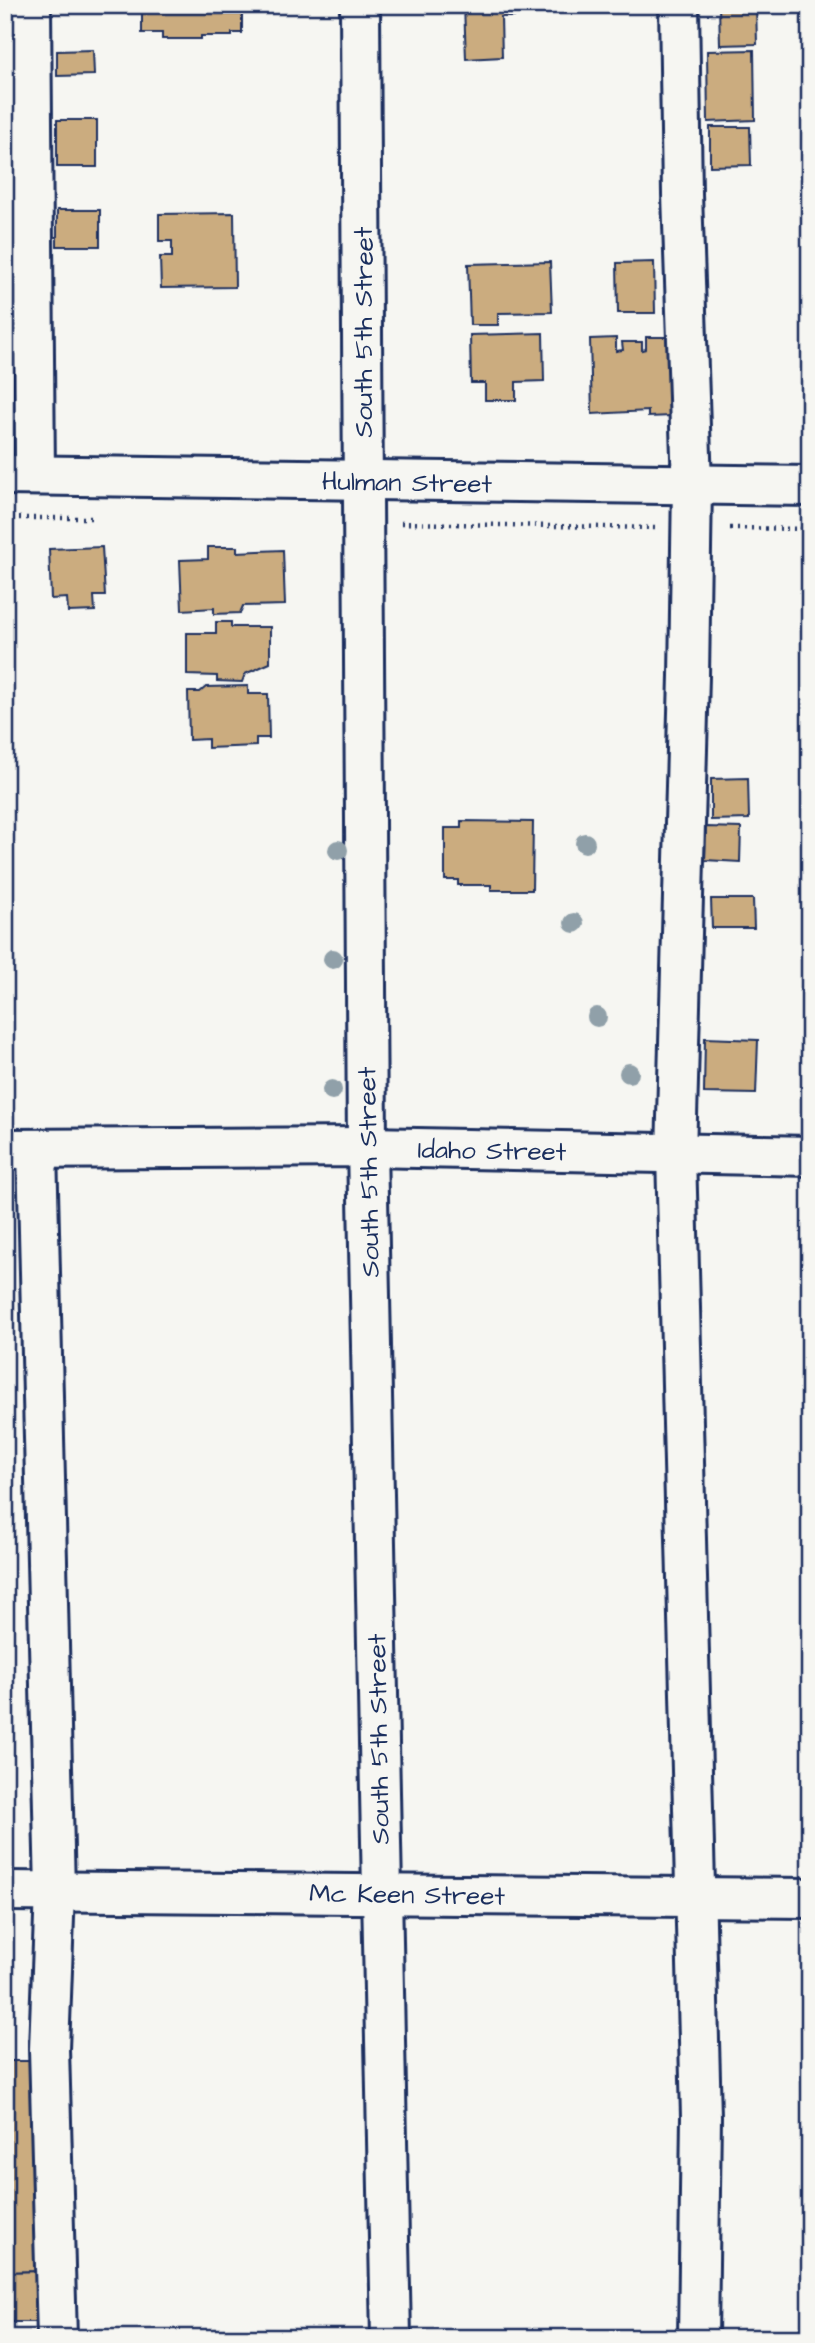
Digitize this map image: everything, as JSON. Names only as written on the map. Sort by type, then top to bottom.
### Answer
[{"type":"street","points":[[20,475],[31,5]]},
{"type":"street","name":"South 5th Street","points":[[360,5],[367,1147],[391,2338]]},
{"type":"street","points":[[679,5],[682,194],[692,485],[676,1154],[701,2118],[698,2338]]},
{"type":"street","name":"Hulman Street","points":[[20,475],[810,486]]},
{"type":"street","name":"Idaho Street","points":[[21,1149],[367,1147],[810,1156]]},
{"type":"street","points":[[21,1149],[55,1891],[49,2049],[57,2338]]},
{"type":"street","name":"Mc Keen Street","points":[[5,1891],[810,1898]]},
{"type":"path","points":[[5,518],[101,518]]},
{"type":"path","points":[[364,523],[810,528]]},
{"type":"building","points":[[57,5],[95,5],[95,10],[57,10]]},
{"type":"building","points":[[142,5],[242,5],[242,33],[232,33],[232,36],[201,36],[201,39],[162,39],[162,33],[142,33]]},
{"type":"building","points":[[464,5],[513,5],[514,17],[501,17],[502,57],[466,59]]},
{"type":"building","points":[[719,5],[756,5],[757,44],[720,45]]},
{"type":"building","points":[[93,50],[94,75],[57,76],[57,51]]},
{"type":"building","points":[[754,50],[755,120],[708,122],[707,51]]},
{"type":"building","points":[[5,94],[17,94],[17,117],[5,117]]},
{"type":"building","points":[[57,120],[97,120],[97,167],[57,167]]},
{"type":"building","points":[[710,127],[750,127],[751,165],[710,166]]},
{"type":"building","points":[[57,210],[100,210],[100,246],[57,246]]},
{"type":"building","points":[[234,213],[235,287],[161,288],[160,257],[172,257],[172,241],[159,241],[159,214]]},
{"type":"building","points":[[550,262],[552,312],[498,313],[498,325],[470,325],[468,264]]},
{"type":"building","points":[[654,262],[655,313],[618,313],[617,263]]},
{"type":"building","points":[[5,265],[16,265],[16,305],[5,305]]},
{"type":"building","points":[[810,279],[810,380],[808,380],[805,280]]},
{"type":"building","points":[[543,333],[544,381],[516,382],[516,400],[485,400],[485,383],[471,383],[470,335]]},
{"type":"building","points":[[646,337],[669,337],[671,416],[648,417],[648,411],[592,414],[590,339],[616,338],[616,351],[623,350],[622,342],[642,342],[642,350],[646,349]]},
{"type":"building","points":[[102,547],[105,596],[94,596],[95,611],[68,612],[67,598],[51,599],[49,549]]},
{"type":"building","points":[[208,547],[237,547],[237,552],[283,550],[285,605],[243,606],[240,613],[214,614],[214,608],[182,610],[180,560],[208,559]]},
{"type":"building","points":[[216,622],[231,622],[231,627],[270,627],[270,663],[245,674],[242,682],[217,681],[217,676],[187,675],[187,633],[216,633]]},
{"type":"building","points":[[248,686],[248,694],[268,694],[269,738],[256,738],[256,746],[208,748],[208,739],[189,740],[188,692],[200,692],[206,687]]},
{"type":"building","points":[[748,778],[749,819],[711,820],[711,779]]},
{"type":"building","points":[[461,821],[533,822],[532,890],[491,890],[491,885],[458,885],[458,880],[445,880],[445,828],[461,828]]},
{"type":"building","points":[[706,827],[741,828],[740,862],[705,860]]},
{"type":"building","points":[[711,899],[753,899],[754,928],[712,928]]},
{"type":"building","points":[[705,1038],[758,1040],[756,1094],[704,1093]]},
{"type":"building","points":[[5,2061],[46,2061],[48,2271],[5,2272]]},
{"type":"building","points":[[48,2271],[47,2322],[5,2322],[5,2272]]}]
